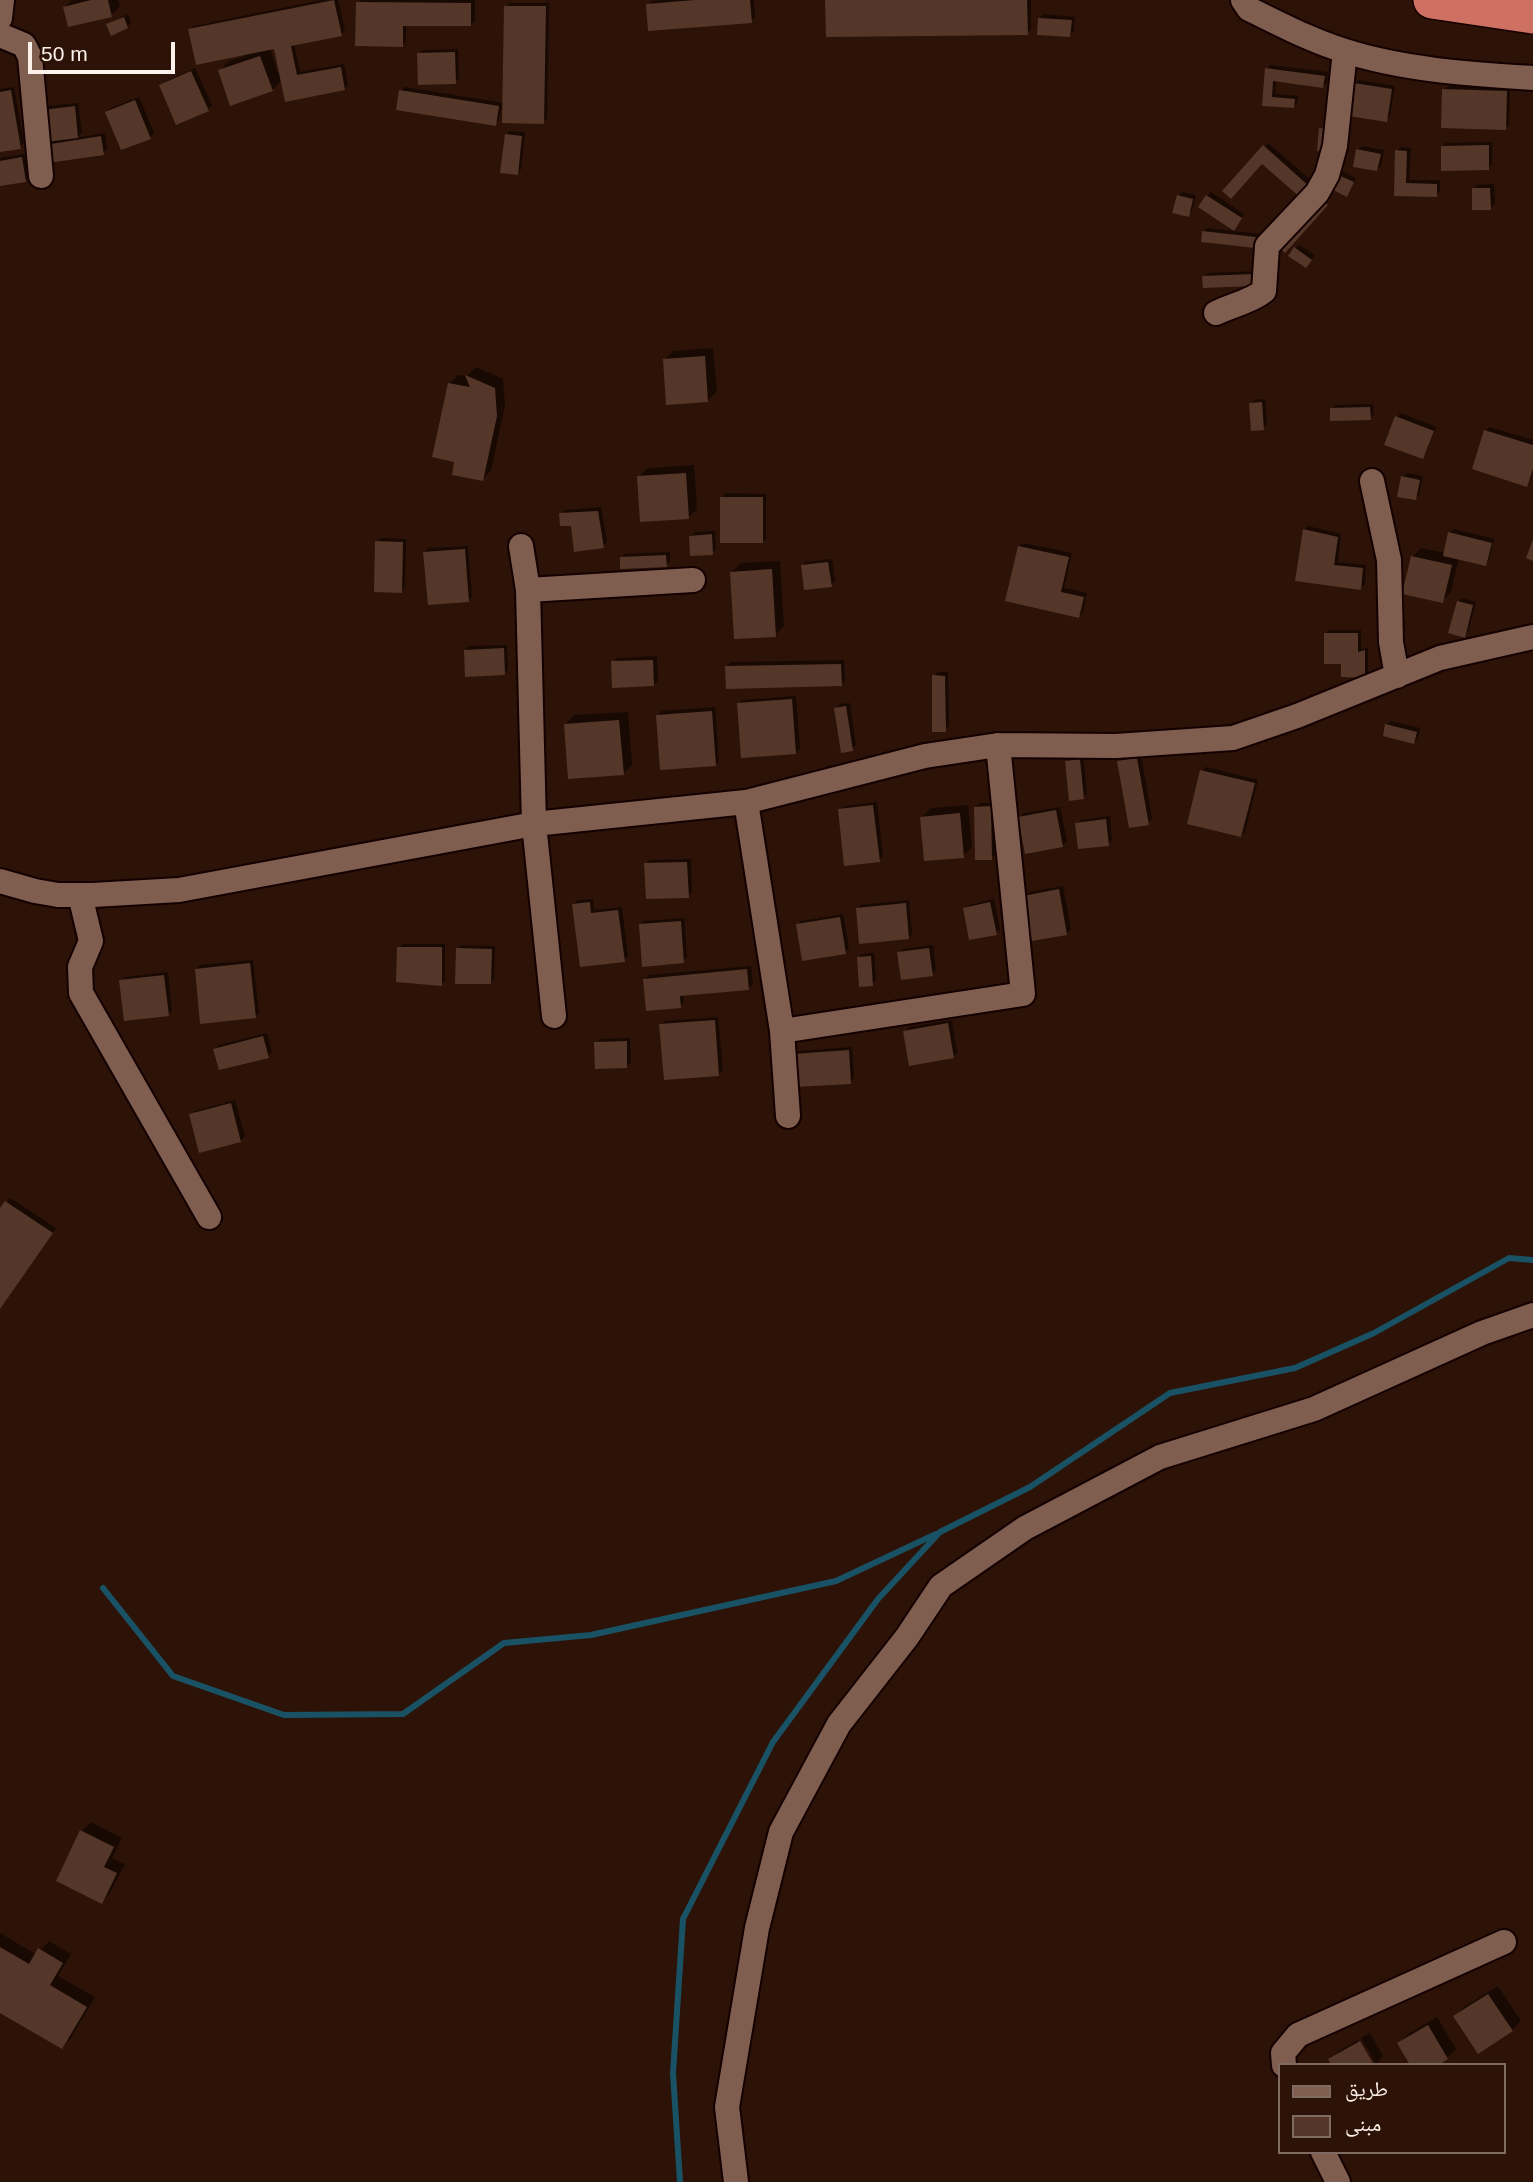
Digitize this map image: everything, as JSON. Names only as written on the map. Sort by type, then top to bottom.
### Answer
[{"type":"highway","points":[[1432,0],[1533,15]]},
{"type":"street","points":[[0,18],[2,0]]},
{"type":"street","points":[[1243,0],[1249,9],[1314,40],[1345,51],[1405,65],[1533,78]]},
{"type":"street","points":[[0,34],[24,45],[30,57],[41,176]]},
{"type":"street","points":[[1216,313],[1253,299],[1264,291],[1267,246],[1317,193],[1335,146],[1345,51]]},
{"type":"street","points":[[1372,481],[1390,560],[1391,642],[1397,676]]},
{"type":"street","points":[[521,546],[528,590],[534,824],[554,1016]]},
{"type":"street","points":[[528,590],[693,580]]},
{"type":"street","points":[[0,881],[35,891],[80,895],[179,890],[534,824],[746,802],[925,756],[998,745],[1116,746],[1233,738],[1440,658],[1533,636]]},
{"type":"street","points":[[782,1031],[1023,994],[998,745]]},
{"type":"street","points":[[746,802],[782,1031],[788,1116]]},
{"type":"street","points":[[80,895],[91,941],[80,967],[81,993],[209,1217]]},
{"type":"street","points":[[736,2182],[727,2108],[757,1928],[781,1832],[839,1724],[907,1636],[941,1586],[1025,1528],[1160,1457],[1314,1409],[1482,1333],[1533,1315]]},
{"type":"street","points":[[1284,2063],[1283,2053],[1298,2035],[1504,1942]]},
{"type":"street","points":[[1324,2154],[1338,2182]]},
{"type":"building","points":[[91,0],[108,0],[112,17],[68,27],[63,7]]},
{"type":"building","points":[[334,0],[342,36],[291,46],[297,75],[341,67],[345,90],[285,102],[274,49],[196,65],[188,29]]},
{"type":"building","points":[[695,0],[750,0],[752,23],[648,31],[646,4]]},
{"type":"building","points":[[825,0],[1027,0],[1028,35],[826,37]]},
{"type":"building","points":[[356,2],[471,3],[471,26],[403,26],[403,47],[355,46]]},
{"type":"building","points":[[504,6],[546,6],[544,124],[502,123]]},
{"type":"building","points":[[124,17],[128,28],[111,36],[106,24]]},
{"type":"building","points":[[1038,18],[1072,20],[1070,37],[1037,35]]},
{"type":"building","points":[[455,52],[456,84],[418,85],[417,53]]},
{"type":"building","points":[[260,56],[273,91],[230,106],[218,70]]},
{"type":"building","points":[[1265,68],[1325,76],[1323,88],[1273,81],[1272,97],[1295,99],[1294,108],[1262,106]]},
{"type":"building","points":[[191,71],[209,111],[176,125],[159,85]]},
{"type":"building","points":[[1354,83],[1392,89],[1387,122],[1348,116]]},
{"type":"building","points":[[1442,89],[1507,91],[1506,130],[1441,128]]},
{"type":"building","points":[[11,90],[21,149],[0,152],[0,92]]},
{"type":"building","points":[[399,90],[499,106],[496,126],[396,110]]},
{"type":"building","points":[[135,100],[151,139],[121,150],[105,112]]},
{"type":"building","points":[[75,106],[78,138],[46,142],[43,110]]},
{"type":"building","points":[[1319,128],[1330,129],[1327,152],[1317,151]]},
{"type":"building","points":[[505,134],[522,136],[518,175],[500,173]]},
{"type":"building","points":[[101,136],[104,155],[48,163],[45,145]]},
{"type":"building","points":[[1263,145],[1310,187],[1301,198],[1262,164],[1231,199],[1222,191]]},
{"type":"building","points":[[1489,145],[1489,170],[1441,171],[1441,146]]},
{"type":"building","points":[[1356,149],[1381,154],[1377,171],[1353,167]]},
{"type":"building","points":[[1395,150],[1407,151],[1406,183],[1437,184],[1437,197],[1394,196]]},
{"type":"building","points":[[22,157],[26,182],[0,186],[0,161]]},
{"type":"building","points":[[1334,173],[1354,182],[1347,197],[1327,187]]},
{"type":"building","points":[[1472,188],[1490,188],[1491,210],[1472,210]]},
{"type":"building","points":[[1177,195],[1193,199],[1189,217],[1172,213]]},
{"type":"building","points":[[1206,195],[1242,218],[1234,231],[1198,207]]},
{"type":"building","points":[[1320,197],[1328,205],[1285,253],[1277,245]]},
{"type":"building","points":[[1202,231],[1256,237],[1255,248],[1201,242]]},
{"type":"building","points":[[1294,247],[1312,260],[1306,268],[1288,256]]},
{"type":"building","points":[[1254,274],[1255,286],[1203,288],[1202,276]]},
{"type":"building","points":[[705,356],[708,402],[666,405],[663,359]]},
{"type":"building","points":[[465,375],[495,388],[497,416],[483,481],[452,475],[454,462],[432,457],[448,383],[470,387]]},
{"type":"building","points":[[1262,402],[1264,430],[1251,431],[1249,403]]},
{"type":"building","points":[[1370,407],[1371,420],[1330,421],[1330,408]]},
{"type":"building","points":[[1395,416],[1434,431],[1423,459],[1384,445]]},
{"type":"building","points":[[1484,430],[1533,445],[1533,469],[1527,487],[1472,469]]},
{"type":"building","points":[[686,473],[689,519],[640,522],[637,476]]},
{"type":"building","points":[[1401,476],[1420,480],[1416,500],[1397,497]]},
{"type":"building","points":[[720,497],[763,497],[763,543],[720,543]]},
{"type":"building","points":[[598,511],[604,548],[574,552],[571,526],[560,526],[559,513]]},
{"type":"building","points":[[1303,529],[1338,537],[1334,565],[1363,568],[1361,590],[1295,581]]},
{"type":"building","points":[[1448,532],[1492,543],[1486,566],[1443,556]]},
{"type":"building","points":[[712,534],[713,555],[690,556],[689,536]]},
{"type":"building","points":[[1533,539],[1533,561],[1526,558]]},
{"type":"building","points":[[375,541],[403,542],[402,593],[374,592]]},
{"type":"building","points":[[1018,546],[1069,557],[1061,592],[1084,597],[1079,618],[1005,601]]},
{"type":"building","points":[[465,549],[469,602],[428,605],[423,552]]},
{"type":"building","points":[[666,555],[667,567],[620,569],[620,557]]},
{"type":"building","points":[[1411,556],[1452,565],[1443,603],[1402,594]]},
{"type":"building","points":[[828,562],[832,587],[804,590],[801,565]]},
{"type":"building","points":[[772,569],[776,637],[734,639],[730,572]]},
{"type":"building","points":[[1457,601],[1473,605],[1465,638],[1448,633]]},
{"type":"building","points":[[1324,633],[1358,633],[1358,652],[1365,650],[1365,678],[1341,677],[1341,664],[1324,664]]},
{"type":"building","points":[[504,648],[505,675],[465,677],[464,650]]},
{"type":"building","points":[[653,660],[654,686],[612,688],[611,661]]},
{"type":"building","points":[[841,664],[842,686],[726,689],[725,666]]},
{"type":"building","points":[[932,675],[945,676],[946,732],[932,732]]},
{"type":"building","points":[[792,699],[796,754],[741,758],[737,703]]},
{"type":"building","points":[[846,706],[853,751],[841,753],[834,708]]},
{"type":"building","points":[[712,711],[716,766],[660,770],[656,715]]},
{"type":"building","points":[[619,720],[624,775],[568,779],[564,724]]},
{"type":"building","points":[[1385,724],[1417,732],[1414,744],[1383,736]]},
{"type":"building","points":[[1137,758],[1149,825],[1129,828],[1117,761]]},
{"type":"building","points":[[1080,759],[1084,799],[1069,801],[1065,761]]},
{"type":"building","points":[[1200,770],[1255,783],[1241,837],[1187,824]]},
{"type":"building","points":[[873,805],[880,862],[844,866],[838,809]]},
{"type":"building","points":[[991,806],[992,860],[975,860],[974,807]]},
{"type":"building","points":[[1056,810],[1063,847],[1025,854],[1018,817]]},
{"type":"building","points":[[960,813],[964,858],[924,861],[920,817]]},
{"type":"building","points":[[1106,819],[1109,846],[1078,849],[1075,823]]},
{"type":"building","points":[[687,862],[689,898],[646,899],[644,863]]},
{"type":"building","points":[[1059,889],[1067,935],[1032,941],[1023,896]]},
{"type":"building","points":[[590,902],[591,913],[618,910],[625,962],[580,967],[572,904]]},
{"type":"building","points":[[990,902],[997,935],[969,940],[963,908]]},
{"type":"building","points":[[906,903],[909,939],[859,944],[856,908]]},
{"type":"building","points":[[840,917],[846,954],[802,961],[796,924]]},
{"type":"building","points":[[681,921],[684,963],[642,967],[639,924]]},
{"type":"building","points":[[397,947],[442,947],[442,986],[396,982]]},
{"type":"building","points":[[456,948],[492,949],[491,984],[455,984]]},
{"type":"building","points":[[929,948],[933,976],[901,980],[897,952]]},
{"type":"building","points":[[871,956],[873,986],[859,987],[857,957]]},
{"type":"building","points":[[250,963],[256,1018],[200,1024],[195,969]]},
{"type":"building","points":[[747,969],[749,990],[680,996],[681,1008],[646,1011],[643,979]]},
{"type":"building","points":[[164,975],[169,1016],[124,1021],[119,980]]},
{"type":"building","points":[[715,1020],[719,1076],[664,1080],[659,1024]]},
{"type":"building","points":[[948,1023],[954,1058],[909,1066],[903,1031]]},
{"type":"building","points":[[263,1036],[269,1058],[219,1070],[213,1049]]},
{"type":"building","points":[[627,1041],[627,1068],[595,1069],[594,1042]]},
{"type":"building","points":[[849,1050],[851,1084],[795,1087],[793,1054]]},
{"type":"building","points":[[231,1103],[241,1142],[199,1153],[189,1114]]},
{"type":"building","points":[[5,1201],[53,1233],[0,1309],[0,1208]]},
{"type":"building","points":[[80,1830],[114,1847],[104,1867],[117,1873],[102,1904],[56,1881]]},
{"type":"building","points":[[0,1947],[29,1964],[38,1948],[63,1963],[50,1985],[87,2007],[62,2049],[0,2013]]},
{"type":"building","points":[[1488,1994],[1513,2031],[1478,2054],[1453,2016]]},
{"type":"building","points":[[1428,2025],[1448,2059],[1442,2063],[1409,2063],[1397,2043]]},
{"type":"building","points":[[1360,2041],[1373,2063],[1330,2063],[1328,2059]]},
{"type":"waterway","points":[[680,2182],[673,2073],[683,1919],[773,1742],[878,1599],[940,1532],[1030,1487],[1170,1393],[1295,1368],[1374,1333],[1509,1258],[1533,1260]]},
{"type":"waterway","points":[[103,1588],[173,1676],[284,1715],[403,1714],[504,1643],[591,1635],[836,1581],[936,1534]]}]
